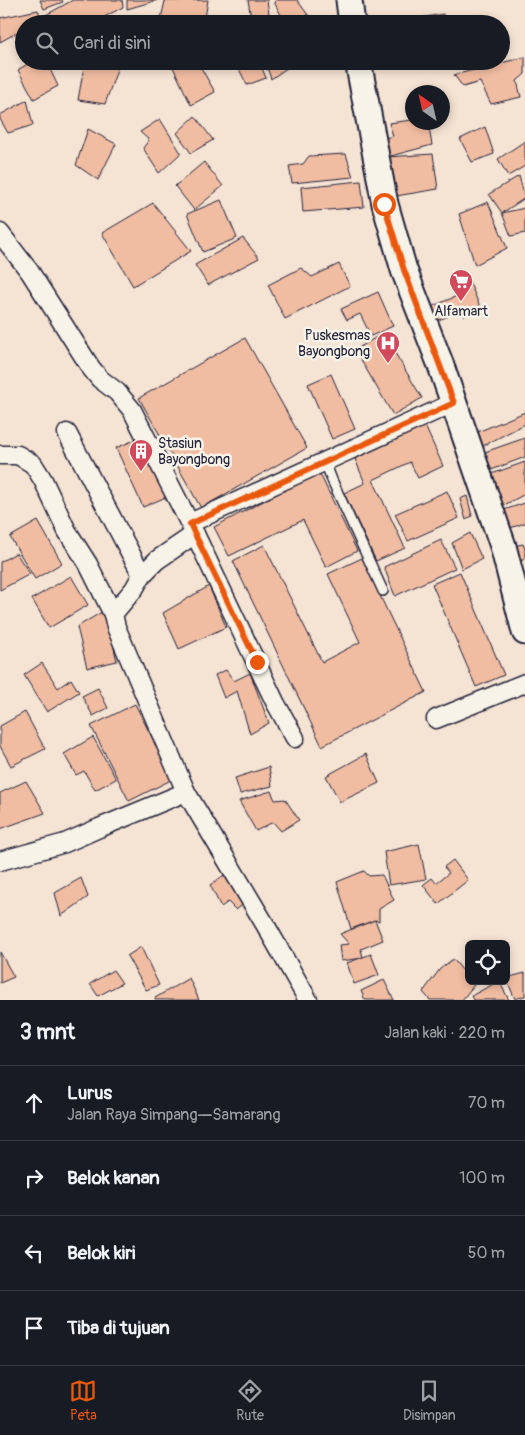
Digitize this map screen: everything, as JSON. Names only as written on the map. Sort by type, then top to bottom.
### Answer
[{"type":"main road","points":[[349,0],[351,15]]},
{"type":"main road","points":[[360,70],[384,204],[404,270],[454,403],[503,546],[524,621]]},
{"type":"street","points":[[0,233],[30,272],[91,368],[132,410],[192,529],[275,702],[295,738]]},
{"type":"street","points":[[113,614],[134,589],[142,575],[192,529],[325,462],[454,403]]},
{"type":"street","points":[[67,433],[142,575]]},
{"type":"street","points":[[0,456],[18,455],[33,464],[43,480],[113,614],[116,627],[186,792],[308,1000]]},
{"type":"street","points":[[436,719],[525,683]]},
{"type":"street","points":[[0,860],[65,843],[186,792]]},
{"type":"lane","points":[[325,462],[383,591]]},
{"type":"building","points":[[40,0],[62,0],[63,2],[44,9]]},
{"type":"building","points":[[73,0],[122,0],[123,7],[108,15],[46,15]]},
{"type":"building","points":[[127,0],[158,0],[127,9]]},
{"type":"building","points":[[208,0],[206,15],[162,15],[165,1]]},
{"type":"building","points":[[248,0],[267,0],[269,14],[250,15]]},
{"type":"building","points":[[277,0],[297,0],[308,15],[281,15],[274,2]]},
{"type":"building","points":[[38,10],[40,15],[15,15],[15,34],[0,42],[0,18]]},
{"type":"building","points":[[525,57],[525,74],[517,81],[521,97],[491,104],[480,82],[463,87],[454,75],[474,70],[510,70],[510,61]]},
{"type":"building","points":[[18,70],[50,70],[58,86],[34,99]]},
{"type":"building","points":[[83,70],[117,70],[105,104],[78,100]]},
{"type":"building","points":[[174,70],[202,70],[215,92],[191,105]]},
{"type":"building","points":[[240,70],[263,70],[266,78],[247,85]]},
{"type":"building","points":[[268,70],[284,70],[271,79]]},
{"type":"building","points":[[27,100],[33,125],[8,133],[0,119],[0,115]]},
{"type":"building","points":[[195,116],[213,140],[191,153],[177,133]]},
{"type":"building","points":[[160,119],[181,153],[159,173],[143,148],[149,140],[140,132]]},
{"type":"building","points":[[405,121],[405,130],[429,130],[432,145],[387,157],[377,140],[393,136],[389,123]]},
{"type":"building","points":[[485,127],[494,154],[472,162],[460,139]]},
{"type":"building","points":[[88,129],[116,144],[98,180],[76,165]]},
{"type":"building","points":[[525,141],[525,166],[508,176],[498,159]]},
{"type":"building","points":[[346,154],[353,177],[292,183],[289,166],[303,164],[309,156]]},
{"type":"building","points":[[433,154],[438,189],[396,196],[387,157]]},
{"type":"building","points":[[204,162],[223,186],[194,210],[175,186]]},
{"type":"building","points":[[519,176],[525,198],[502,213],[489,194]]},
{"type":"building","points":[[361,181],[364,207],[303,212],[301,187]]},
{"type":"building","points":[[221,200],[237,238],[203,252],[187,214]]},
{"type":"building","points":[[488,202],[507,248],[475,265],[459,214]]},
{"type":"building","points":[[153,203],[191,251],[133,286],[102,233]]},
{"type":"building","points":[[525,208],[525,233],[511,236],[502,213]]},
{"type":"building","points":[[243,238],[259,258],[208,285],[195,265]]},
{"type":"building","points":[[339,264],[350,286],[285,319],[268,285],[301,268],[312,277]]},
{"type":"building","name":"Alfamart","points":[[469,281],[481,309],[464,316],[461,311],[436,321],[431,307],[457,296],[453,288]]},
{"type":"building","points":[[378,292],[393,326],[371,336],[360,314],[347,320],[341,309]]},
{"type":"building","points":[[383,333],[422,398],[393,415],[355,350]]},
{"type":"building","points":[[245,338],[307,448],[201,508],[139,398]]},
{"type":"building","points":[[331,374],[355,429],[332,439],[308,384]]},
{"type":"building","points":[[525,412],[525,424],[479,448],[473,434]]},
{"type":"building","points":[[425,426],[443,466],[418,478],[410,462],[373,480],[405,548],[376,561],[344,493],[365,483],[355,459]]},
{"type":"building","name":"Stasiun Bayongbong","points":[[139,438],[166,497],[143,507],[116,448]]},
{"type":"building","points":[[525,438],[525,457],[486,472],[482,453]]},
{"type":"building","points":[[525,462],[525,494],[495,510],[486,476]]},
{"type":"building","points":[[319,472],[357,551],[326,567],[303,520],[229,556],[214,527]]},
{"type":"building","points":[[447,491],[459,518],[408,541],[395,514]]},
{"type":"building","points":[[467,496],[472,516],[466,520],[460,499]]},
{"type":"building","points":[[525,503],[525,523],[510,528],[504,510]]},
{"type":"building","points":[[38,521],[62,563],[35,579],[10,537]]},
{"type":"building","points":[[470,533],[482,559],[462,569],[452,543]]},
{"type":"building","points":[[441,540],[455,568],[395,596],[384,567]]},
{"type":"building","points":[[523,544],[525,559],[518,562],[514,546]]},
{"type":"building","points":[[264,545],[322,662],[360,642],[328,574],[362,558],[426,692],[322,746],[233,561]]},
{"type":"building","points":[[16,553],[30,574],[0,590],[0,562]]},
{"type":"building","points":[[460,572],[504,675],[476,687],[432,584]]},
{"type":"building","points":[[71,576],[88,605],[49,628],[32,599]]},
{"type":"building","points":[[209,586],[226,627],[179,649],[163,613]]},
{"type":"building","points":[[105,610],[117,661],[87,668],[77,627]]},
{"type":"building","points":[[42,663],[58,688],[71,679],[79,692],[47,712],[24,675]]},
{"type":"building","points":[[226,670],[234,681],[250,673],[269,723],[250,734],[237,691],[224,698],[215,675]]},
{"type":"building","points":[[98,688],[108,708],[93,716],[82,696]]},
{"type":"building","points":[[135,704],[173,779],[129,801],[91,726]]},
{"type":"building","points":[[25,712],[45,749],[11,766],[0,746],[0,726]]},
{"type":"building","points":[[93,737],[116,779],[95,790],[84,771],[76,775],[64,754]]},
{"type":"building","points":[[366,754],[379,783],[340,802],[326,776]]},
{"type":"building","points":[[269,767],[272,786],[240,794],[235,778]]},
{"type":"building","points":[[26,781],[45,813],[0,829],[0,793]]},
{"type":"building","points":[[271,791],[275,800],[285,799],[299,820],[281,831],[273,822],[256,831],[239,801]]},
{"type":"building","points":[[419,844],[426,879],[389,885],[384,852]]},
{"type":"building","points":[[453,860],[468,880],[438,904],[423,885],[432,878],[436,883],[449,873],[444,867]]},
{"type":"building","points":[[230,871],[249,900],[236,910],[228,902],[221,907],[210,885]]},
{"type":"building","points":[[364,871],[369,876],[382,875],[394,900],[379,909],[379,921],[375,920],[351,929],[337,882]]},
{"type":"building","points":[[81,878],[88,897],[61,916],[55,893]]},
{"type":"building","points":[[375,920],[383,940],[361,949],[363,958],[341,961],[339,945],[349,944],[340,934]]},
{"type":"building","points":[[141,947],[159,985],[146,990],[127,956]]},
{"type":"building","points":[[0,952],[14,977],[0,983]]},
{"type":"building","points":[[371,954],[379,975],[354,984],[347,963]]},
{"type":"building","points":[[453,959],[465,973],[465,985],[474,985],[462,1000],[430,1000],[423,992],[440,969]]},
{"type":"building","points":[[113,970],[122,983],[98,996],[90,984]]},
{"type":"building","points":[[525,973],[525,996],[515,999],[509,985],[510,977]]},
{"type":"building","points":[[189,978],[199,1000],[155,1000],[155,998]]},
{"type":"building","points":[[384,980],[394,1000],[365,1000],[361,991]]},
{"type":"building","points":[[492,985],[501,985],[509,1000],[473,1000],[471,996]]},
{"type":"place","name":"Alfamart","points":[[461,302]]},
{"type":"place","name":"Puskesmas Bayongbong","points":[[388,364]]},
{"type":"place","name":"Stasiun Bayongbong","points":[[141,472]]},
{"type":"route","points":[[257,662],[190,524],[454,403],[404,270],[384,204]]}]
